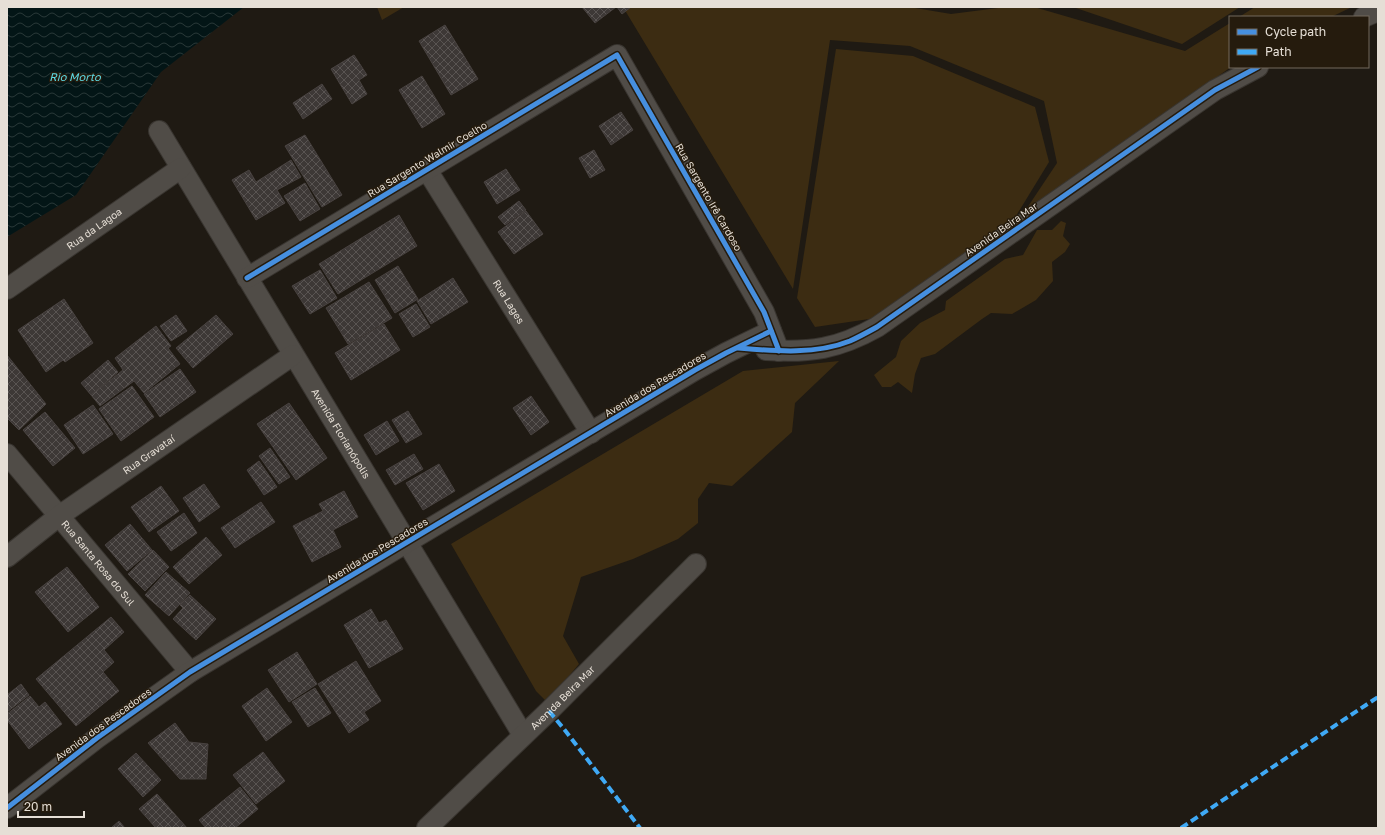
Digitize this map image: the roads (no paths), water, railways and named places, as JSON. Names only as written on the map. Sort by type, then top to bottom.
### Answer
[{"type":"street","points":[[1366,16],[1378,10]]},
{"type":"street","name":"Rua Sargento Walmir Coelho","points":[[247,278],[617,56]]},
{"type":"street","name":"Rua Sargento Irê Cardoso","points":[[617,56],[764,312],[779,351]]},
{"type":"street","name":"Avenida Beira Mar","points":[[736,348],[779,351],[811,350],[831,347],[850,341],[877,327],[1215,90],[1256,68]]},
{"type":"street","name":"Avenida Florianópolis","points":[[159,131],[524,735]]},
{"type":"street","name":"Rua da Lagoa","points":[[7,289],[181,168]]},
{"type":"street","name":"Rua Lages","points":[[427,170],[591,433]]},
{"type":"street","name":"Avenida dos Pescadores","points":[[7,808],[97,738],[190,672],[695,370],[771,331]]},
{"type":"street","name":"Rua Gravataí","points":[[7,557],[59,516],[294,354]]},
{"type":"street","name":"Rua Santa Rosa do Sul","points":[[7,454],[190,672]]},
{"type":"street","name":"Avenida Beira Mar","points":[[427,828],[524,735],[696,564]]},
{"type":"water","name":"Rio Morto","points":[[7,7],[244,7],[161,72],[76,195],[7,237]]}]
